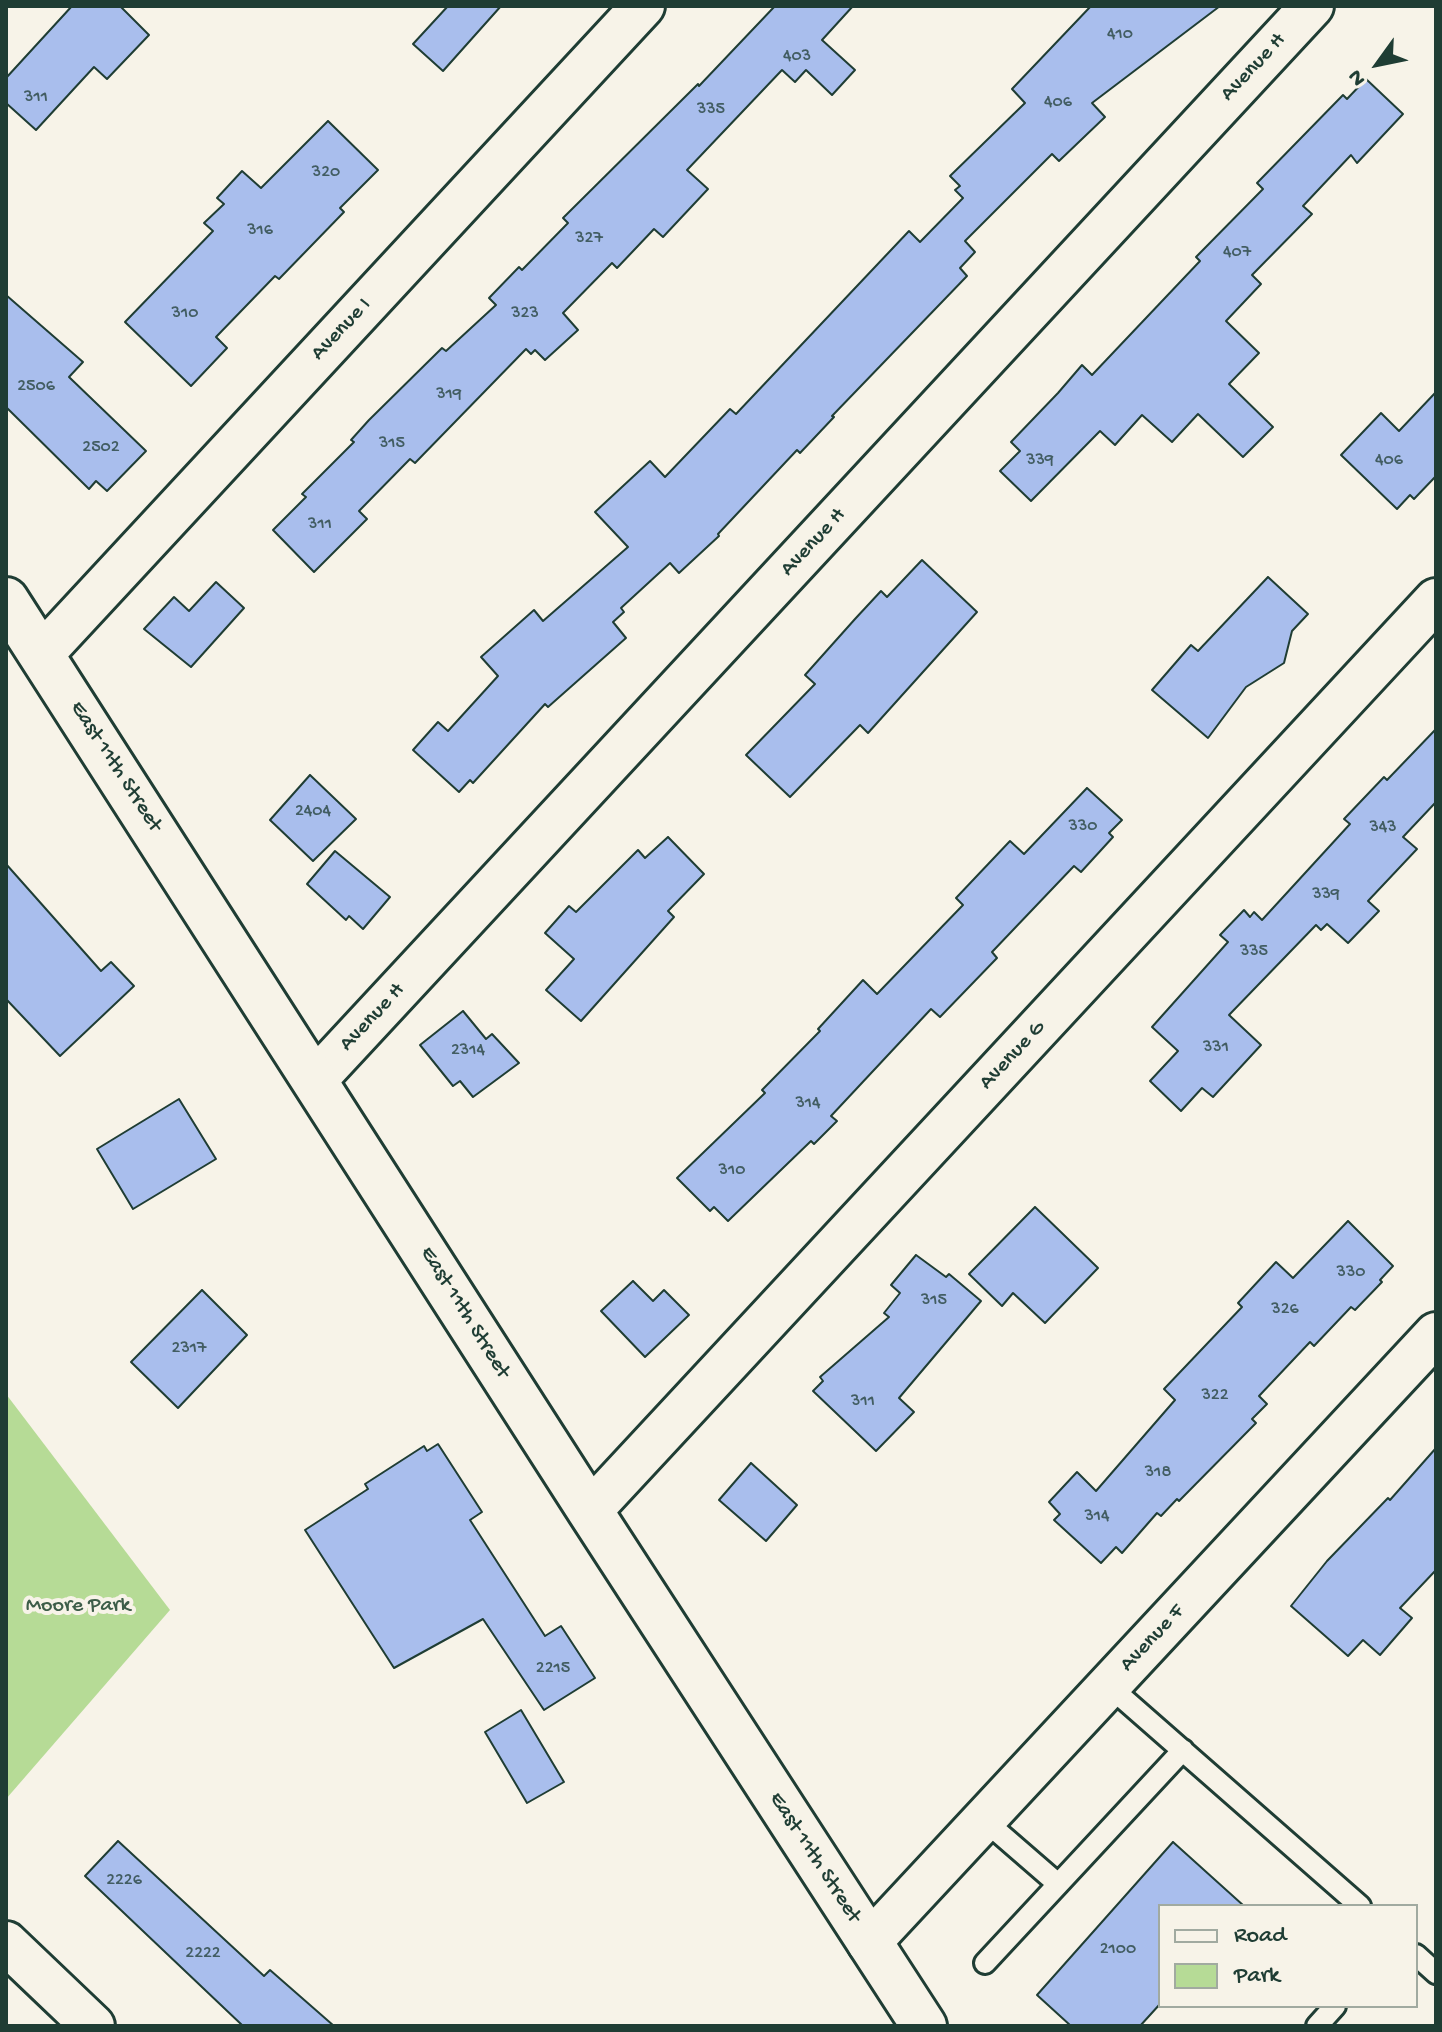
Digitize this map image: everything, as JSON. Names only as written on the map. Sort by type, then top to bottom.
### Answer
[{"type":"street","name":"Avenue I","points":[[42,654],[643,6]]},
{"type":"street","name":"Avenue H","points":[[315,1080],[1312,6]]},
{"type":"street","name":"East 11th Street","points":[[6,600],[924,2026]]},
{"type":"street","name":"Avenue G","points":[[590,1511],[1436,600]]},
{"type":"street","name":"Avenue F","points":[[869,1943],[1436,1334]]},
{"type":"street","points":[[6,1943],[93,2026]]},
{"type":"lane","points":[[1109,1686],[1358,1904]]},
{"type":"lane","points":[[985,1963],[1183,1750]]},
{"type":"lane","points":[[983,1819],[1058,1884]]},
{"type":"lane","points":[[1418,1957],[1436,1973]]},
{"type":"lane","points":[[1317,2026],[1333,2008]]},
{"type":"green space","name":"Moore Park","points":[[6,1394],[170,1610],[6,1799]]},
{"type":"building","points":[[72,6],[120,6],[149,35],[107,79],[94,67],[36,130],[6,103],[6,78]]},
{"type":"building","points":[[448,6],[501,6],[443,71],[413,44]]},
{"type":"building","points":[[775,6],[853,6],[822,40],[855,70],[832,95],[806,70],[795,82],[782,70],[687,170],[708,189],[663,237],[654,229],[617,268],[612,263],[563,313],[578,330],[545,360],[535,350],[531,354],[526,349],[415,463],[410,459],[359,511],[367,519],[314,572],[273,530],[306,497],[302,494],[354,442],[351,440],[369,420],[442,348],[446,351],[496,305],[489,298],[519,267],[522,270],[568,223],[563,218],[699,86]]},
{"type":"building","points":[[1091,6],[1220,6],[1092,103],[1105,117],[1059,161],[1052,154],[965,241],[975,252],[960,268],[967,276],[800,453],[797,450],[719,536],[679,573],[670,563],[621,608],[624,612],[613,622],[626,638],[548,707],[545,704],[473,783],[470,780],[459,792],[413,750],[438,722],[448,731],[498,676],[481,657],[534,610],[543,621],[628,547],[595,512],[650,461],[665,477],[730,409],[736,414],[909,231],[920,242],[963,198],[955,190],[960,186],[950,176],[1025,103],[1012,89]]},
{"type":"building","points":[[1366,79],[1403,114],[1357,163],[1351,155],[1303,206],[1312,214],[1252,275],[1261,284],[1226,321],[1259,353],[1229,384],[1273,427],[1243,457],[1198,414],[1172,442],[1142,415],[1115,445],[1100,431],[1031,501],[1000,471],[1020,451],[1011,442],[1082,365],[1092,375],[1200,261],[1196,257],[1263,189],[1257,183],[1343,95],[1347,99]]},
{"type":"building","points":[[328,121],[378,170],[340,208],[344,212],[279,279],[275,276],[216,337],[227,348],[191,386],[125,322],[213,231],[204,223],[224,204],[217,198],[242,171],[261,188]]},
{"type":"building","points":[[6,295],[83,362],[69,377],[146,451],[107,491],[96,481],[89,489],[6,407]]},
{"type":"building","points":[[1436,392],[1436,476],[1414,499],[1410,495],[1397,509],[1341,455],[1381,413],[1399,431]]},
{"type":"building","points":[[922,560],[977,612],[868,733],[860,725],[790,797],[746,755],[815,684],[805,675],[855,619],[881,591],[887,597]]},
{"type":"building","points":[[1268,577],[1308,614],[1292,631],[1284,663],[1246,687],[1208,738],[1152,690],[1191,645],[1198,651]]},
{"type":"building","points":[[216,582],[244,608],[191,667],[144,629],[174,597],[189,611]]},
{"type":"building","points":[[1436,729],[1436,802],[1403,837],[1417,849],[1368,901],[1379,911],[1348,943],[1327,924],[1321,930],[1316,925],[1229,1015],[1261,1045],[1213,1097],[1202,1088],[1181,1111],[1150,1081],[1178,1051],[1152,1027],[1228,942],[1220,935],[1244,910],[1250,917],[1254,912],[1262,920],[1350,824],[1344,819]]},
{"type":"building","points":[[310,775],[356,819],[313,861],[270,820]]},
{"type":"building","points":[[1087,788],[1122,820],[1109,833],[1113,837],[1081,872],[1074,866],[992,952],[997,958],[940,1017],[931,1009],[831,1116],[837,1121],[814,1144],[811,1141],[728,1221],[714,1207],[710,1211],[677,1178],[765,1093],[762,1090],[820,1031],[818,1029],[863,980],[877,994],[963,905],[956,898],[1010,841],[1024,854]]},
{"type":"building","points":[[668,837],[704,874],[668,911],[674,917],[581,1021],[546,990],[574,959],[545,933],[569,906],[576,912],[638,850],[645,858]]},
{"type":"building","points":[[335,851],[390,897],[363,929],[349,916],[346,920],[307,884]]},
{"type":"building","points":[[6,864],[101,971],[111,962],[134,986],[60,1056],[6,999]]},
{"type":"building","points":[[463,1011],[486,1039],[492,1034],[519,1063],[473,1097],[460,1081],[453,1086],[420,1045]]},
{"type":"building","points":[[179,1099],[216,1159],[133,1209],[97,1149]]},
{"type":"building","points":[[1035,1207],[1098,1268],[1045,1323],[1013,1293],[1002,1306],[969,1274]]},
{"type":"building","points":[[1348,1221],[1393,1266],[1380,1280],[1382,1282],[1355,1310],[1351,1307],[1314,1346],[1310,1342],[1259,1396],[1267,1404],[1252,1419],[1256,1423],[1179,1501],[1177,1499],[1161,1516],[1157,1513],[1122,1553],[1116,1547],[1101,1563],[1054,1520],[1060,1514],[1049,1502],[1077,1472],[1096,1491],[1175,1400],[1164,1389],[1242,1307],[1238,1303],[1276,1262],[1293,1278]]},
{"type":"building","points":[[916,1255],[946,1277],[949,1274],[981,1301],[899,1398],[914,1412],[876,1451],[813,1391],[823,1381],[820,1377],[889,1317],[884,1313],[900,1293],[891,1285]]},
{"type":"building","points":[[633,1281],[653,1301],[664,1290],[689,1315],[645,1357],[601,1311]]},
{"type":"building","points":[[202,1290],[247,1335],[178,1408],[131,1362]]},
{"type":"building","points":[[438,1444],[482,1512],[470,1520],[545,1636],[561,1626],[595,1678],[544,1710],[483,1619],[394,1668],[305,1530],[368,1489],[365,1484],[424,1446],[427,1451]]},
{"type":"building","points":[[1436,1448],[1436,1570],[1400,1608],[1412,1618],[1380,1655],[1363,1640],[1348,1656],[1291,1606],[1327,1561],[1388,1498],[1390,1500]]},
{"type":"building","points":[[751,1463],[797,1505],[766,1541],[719,1500]]},
{"type":"building","points":[[521,1710],[564,1782],[527,1803],[485,1732]]},
{"type":"building","points":[[118,1841],[264,1976],[270,1970],[334,2026],[243,2026],[85,1876]]},
{"type":"building","points":[[1173,1842],[1242,1904],[1158,1904],[1158,2006],[1140,2026],[1071,2026],[1037,1995]]}]
